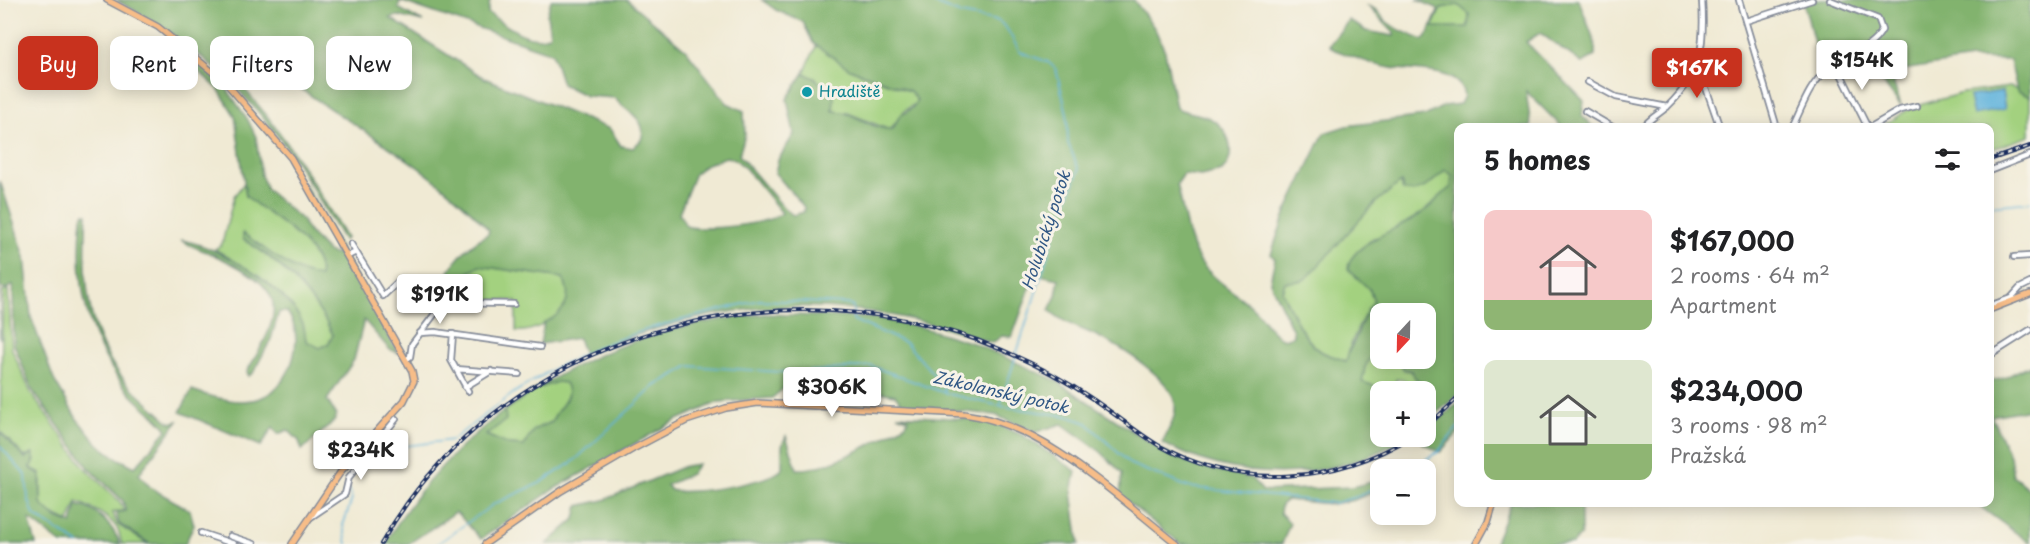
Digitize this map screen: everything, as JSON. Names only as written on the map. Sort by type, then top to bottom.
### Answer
[{"type":"main road","points":[[107,0],[158,27],[226,83],[291,158],[408,358],[414,381],[404,401],[342,470],[292,544]]},
{"type":"main road","points":[[1994,306],[2030,294]]},
{"type":"main road","points":[[485,544],[561,491],[674,428],[705,414],[758,403],[964,414],[996,420],[1029,435],[1073,463],[1177,544]]},
{"type":"main road","points":[[1476,544],[1488,522],[1492,507]]},
{"type":"street","points":[[1649,123],[1688,84],[1698,65],[1702,54],[1702,0]]},
{"type":"street","points":[[1739,0],[1776,123]]},
{"type":"street","points":[[1746,21],[1812,0]]},
{"type":"street","points":[[1795,123],[1815,83],[1836,64],[1871,43],[1882,27],[1878,19],[1830,0]]},
{"type":"street","points":[[1836,64],[1866,123]]},
{"type":"street","points":[[1698,65],[1718,123]]},
{"type":"street","points":[[1588,82],[1616,97],[1667,107]]},
{"type":"street","points":[[1878,123],[1900,110],[1917,106]]},
{"type":"street","points":[[1585,111],[1605,123]]},
{"type":"street","points":[[1994,169],[2030,155]]},
{"type":"street","points":[[351,244],[386,302]]},
{"type":"street","points":[[348,256],[356,252]]},
{"type":"street","points":[[2014,257],[2030,256]]},
{"type":"street","points":[[383,296],[401,279]]},
{"type":"street","points":[[2013,299],[2020,288],[2030,283]]},
{"type":"street","points":[[408,358],[412,344],[442,303],[514,304]]},
{"type":"street","points":[[1994,353],[2030,330]]},
{"type":"street","points":[[420,333],[453,334],[540,347]]},
{"type":"street","points":[[453,334],[451,360],[466,389],[491,371]]},
{"type":"street","points":[[456,369],[519,374]]},
{"type":"street","points":[[309,518],[345,494],[349,477],[396,419]]},
{"type":"street","points":[[201,533],[234,544]]},
{"type":"street","points":[[230,536],[254,544]]},
{"type":"green space","points":[[116,0],[490,0],[488,13],[518,32],[535,38],[550,34],[547,15],[551,0],[627,0],[686,50],[727,103],[744,111],[745,135],[739,155],[784,208],[793,215],[804,212],[804,207],[775,173],[778,160],[794,134],[787,99],[804,73],[816,79],[834,97],[833,111],[848,114],[886,129],[893,129],[899,117],[913,107],[917,100],[910,91],[850,69],[813,43],[803,22],[776,10],[762,0],[1134,0],[1155,29],[1165,51],[1176,108],[1205,116],[1216,122],[1229,142],[1230,157],[1222,171],[1201,176],[1184,174],[1177,184],[1192,246],[1208,271],[1249,304],[1275,334],[1284,339],[1293,336],[1293,331],[1270,282],[1275,259],[1271,254],[1285,214],[1324,133],[1346,126],[1425,116],[1444,106],[1460,104],[1464,96],[1461,87],[1445,75],[1384,67],[1333,49],[1329,45],[1349,20],[1366,31],[1394,36],[1394,33],[1368,6],[1372,7],[1387,22],[1423,40],[1438,11],[1437,8],[1417,0],[1579,0],[1595,43],[1595,56],[1582,63],[1540,33],[1526,42],[1584,101],[1582,116],[1589,123],[1558,123],[1526,91],[1530,123],[1454,123],[1454,398],[1436,414],[1436,381],[1419,381],[1411,371],[1403,369],[1436,369],[1436,303],[1373,303],[1370,290],[1348,269],[1351,260],[1366,244],[1423,212],[1451,187],[1452,175],[1445,170],[1431,183],[1416,191],[1404,191],[1401,182],[1375,203],[1309,276],[1302,281],[1285,282],[1282,292],[1309,341],[1322,352],[1345,361],[1370,307],[1370,358],[1365,367],[1362,382],[1370,385],[1370,447],[1388,447],[1347,463],[1316,470],[1285,473],[1223,466],[1162,443],[1175,410],[1170,390],[1131,356],[1110,343],[1067,323],[1049,310],[1056,296],[1059,279],[1035,274],[1012,337],[1002,336],[992,343],[939,326],[887,314],[836,308],[786,307],[737,311],[687,320],[636,335],[584,355],[578,338],[540,344],[544,323],[557,315],[565,305],[567,293],[563,278],[479,266],[462,277],[453,292],[454,300],[438,297],[446,277],[457,260],[470,246],[488,234],[489,230],[472,212],[434,180],[303,90],[314,90],[314,36],[210,36],[210,64],[198,54],[198,36],[174,36]],"holes":[[[400,1],[552,53],[562,84],[586,96],[615,98],[639,120],[643,132],[641,140],[633,148],[621,146],[610,129],[484,78],[390,18],[398,16],[423,22],[398,8]],[[1458,5],[1469,14],[1468,27],[1432,27],[1441,8]],[[726,157],[735,159],[782,213],[750,224],[706,228],[686,226],[679,213],[695,173],[707,164]]]},
{"type":"green space","points":[[1803,0],[2030,0],[2030,97],[2017,91],[2010,60],[1971,59],[1890,72],[1901,106],[1861,54],[1830,51],[1817,54]]},
{"type":"green space","points":[[1458,5],[1469,14],[1468,27],[1432,28],[1441,8]]},
{"type":"green space","points":[[817,44],[852,70],[912,92],[916,95],[916,103],[904,111],[890,130],[848,113],[833,111],[834,97],[816,79],[804,73]]},
{"type":"green space","points":[[198,62],[210,73],[210,82],[198,70]]},
{"type":"green space","points":[[2010,87],[2030,94],[2030,136],[1994,148],[1994,123],[1887,123],[1912,107],[1963,93]]},
{"type":"green space","points":[[219,90],[228,90],[248,120],[256,137],[261,175],[267,190],[302,220],[309,232],[328,252],[337,255],[331,237],[303,190],[305,185],[398,353],[389,349],[364,320],[354,360],[327,400],[336,415],[335,420],[302,450],[299,441],[288,430],[278,434],[273,427],[261,446],[180,412],[192,390],[209,396],[238,401],[265,396],[274,390],[289,370],[296,346],[293,322],[287,312],[279,312],[271,339],[253,373],[248,376],[247,371],[269,331],[273,315],[272,301],[267,289],[238,267],[181,240],[213,250],[266,282],[293,308],[303,324],[306,341],[320,348],[328,344],[333,335],[316,306],[295,280],[270,257],[243,239],[243,233],[289,266],[320,277],[313,253],[304,242],[246,196],[235,116]]},
{"type":"green space","points":[[238,90],[245,90],[260,107],[291,149],[346,238],[344,241],[295,161],[277,135]]},
{"type":"green space","points":[[1445,170],[1452,175],[1451,187],[1422,213],[1385,236],[1373,238],[1351,259],[1374,301],[1370,303],[1345,361],[1322,352],[1309,340],[1294,317],[1282,292],[1285,281],[1302,281],[1375,203],[1402,181],[1402,189],[1413,192],[1430,184]]},
{"type":"green space","points":[[0,181],[25,257],[31,317],[54,380],[77,419],[98,444],[117,458],[135,467],[167,430],[128,391],[114,372],[93,331],[82,287],[80,264],[82,217],[84,213],[87,214],[86,259],[89,302],[102,344],[126,382],[170,423],[178,421],[139,474],[151,488],[190,510],[194,525],[185,544],[150,544],[119,524],[116,513],[126,511],[123,501],[89,468],[32,390],[14,344],[13,285],[6,289],[0,287]]},
{"type":"green space","points":[[244,183],[246,196],[304,242],[313,253],[320,278],[306,275],[243,239],[283,269],[316,307],[333,335],[328,344],[320,349],[306,341],[303,323],[247,269],[215,249],[222,244],[234,196]]},
{"type":"green space","points":[[479,266],[563,278],[568,292],[568,301],[560,313],[546,323],[530,330],[516,331],[516,301],[452,298],[462,277]]},
{"type":"green space","points":[[8,290],[12,349],[31,393],[85,468],[120,502],[124,510],[112,513],[118,525],[148,544],[122,544],[118,530],[110,520],[94,509],[77,502],[69,522],[50,513],[41,504],[41,473],[31,468],[35,461],[33,453],[25,457],[0,431],[3,291]]},
{"type":"green space","points":[[764,314],[877,318],[924,328],[976,344],[1055,380],[1158,448],[1196,466],[1251,478],[1263,491],[1352,487],[1370,482],[1370,493],[1354,500],[1332,504],[1287,500],[1281,505],[1280,513],[1290,523],[1282,544],[1181,544],[1120,496],[1122,473],[1101,452],[1062,424],[1036,432],[995,415],[903,405],[895,395],[843,385],[789,384],[772,398],[719,402],[675,421],[554,489],[481,539],[456,512],[408,544],[385,544],[408,507],[436,473],[467,442],[505,411],[506,420],[486,435],[509,445],[524,446],[534,430],[552,422],[568,394],[565,383],[557,382],[536,389],[514,405],[537,388],[575,367],[615,348],[669,330],[723,319]]},
{"type":"green space","points":[[1370,358],[1370,369],[1405,369],[1411,371],[1421,381],[1396,379],[1396,381],[1370,381],[1370,385],[1362,382],[1365,367]]},
{"type":"green space","points":[[2030,365],[2030,409],[1994,415],[1994,381]]},
{"type":"green space","points":[[557,382],[565,382],[568,393],[566,398],[552,422],[539,427],[524,446],[509,445],[486,435],[505,420],[505,411],[536,389]]},
{"type":"green space","points":[[1454,407],[1454,437],[1440,452],[1430,447],[1436,447],[1436,422]]},
{"type":"green space","points":[[897,415],[986,420],[1022,435],[1076,471],[1072,492],[1079,544],[547,544],[575,519],[578,506],[604,500],[685,466],[698,464],[691,474],[667,485],[671,490],[694,491],[729,487],[763,479],[782,469],[782,446],[786,436],[797,469],[823,465],[853,453],[906,424],[908,419]]},
{"type":"green space","points":[[1994,422],[2010,456],[2013,476],[2030,490],[2030,543],[1980,507],[1994,507]]},
{"type":"green space","points":[[0,432],[25,458],[32,453],[34,461],[30,468],[40,474],[41,504],[55,517],[72,524],[77,505],[91,510],[109,524],[120,544],[62,544],[29,519],[36,544],[0,544]]},
{"type":"green space","points":[[1509,507],[1581,507],[1581,535],[1572,544],[1494,544]]},
{"type":"water","points":[[2002,91],[2005,109],[1973,115],[1969,96]]},
{"type":"waterway","name":"Holubický potok","points":[[926,0],[961,14],[999,21],[1007,29],[1020,52],[1048,62],[1056,69],[1067,114],[1068,143],[1079,170],[1057,226],[1000,406]]},
{"type":"waterway","name":"Zákolanský potok","points":[[1994,206],[2030,202]]},
{"type":"waterway","points":[[354,474],[372,462],[405,446],[452,440],[515,392],[553,369],[600,346],[654,327],[759,300],[848,304],[853,307],[853,320],[906,343],[943,385],[945,392]]},
{"type":"waterway","name":"Zákolanský potok","points":[[437,544],[494,504],[540,483],[574,461],[655,386],[689,366],[796,373],[871,366],[945,393],[1000,406],[1067,416],[1087,423],[1130,464],[1188,487],[1335,503],[1370,490]]},
{"type":"waterway","name":"Zákolanský potok","points":[[1426,459],[1438,452],[1454,432]]},
{"type":"waterway","points":[[0,446],[26,476],[28,498],[34,515],[79,544]]},
{"type":"waterway","points":[[347,544],[343,525],[352,499],[348,489]]},
{"type":"railway","points":[[1994,158],[2030,146]]},
{"type":"railway","points":[[381,544],[431,473],[492,415],[563,369],[642,336],[724,316],[809,310],[894,318],[977,340],[1064,381],[1158,445],[1189,460],[1221,470],[1254,475],[1287,476],[1320,472],[1352,464],[1392,447]]},
{"type":"railway","points":[[1436,418],[1454,402]]},
{"type":"place","name":"Hradiště","points":[[807,92]]}]
